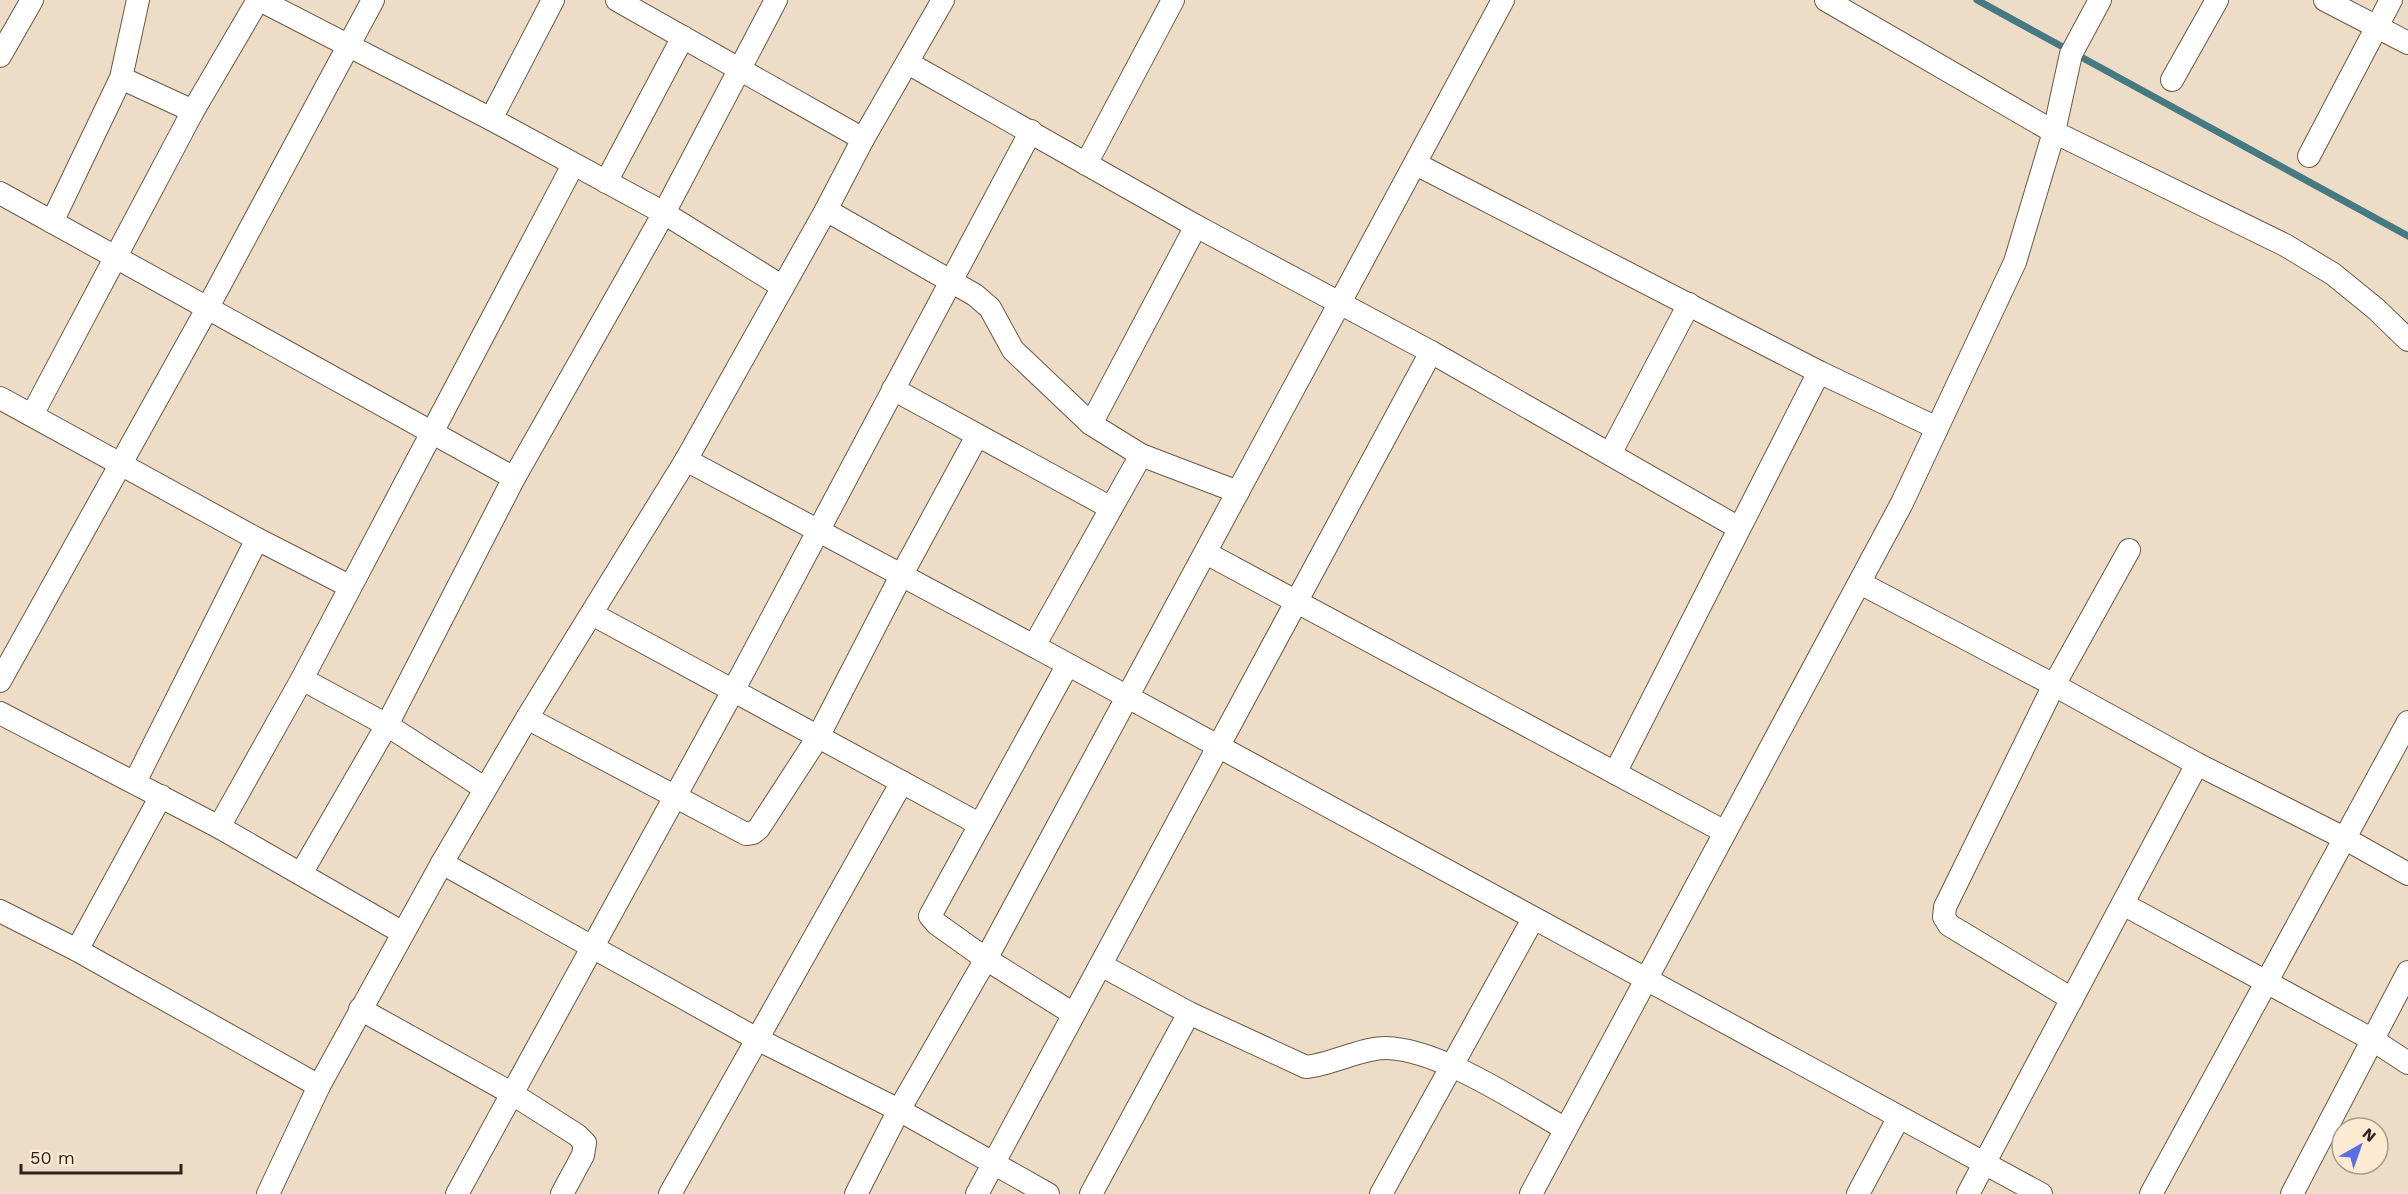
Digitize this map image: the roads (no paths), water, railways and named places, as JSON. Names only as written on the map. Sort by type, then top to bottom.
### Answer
[{"type":"street","points":[[0,56],[32,0]]},
{"type":"street","points":[[52,222],[121,78],[138,0]]},
{"type":"street","points":[[32,415],[192,111],[259,0],[491,119],[664,213],[783,286]]},
{"type":"street","points":[[0,681],[119,463],[208,307],[373,0]]},
{"type":"street","points":[[491,119],[553,0]]},
{"type":"street","points":[[617,0],[863,139]]},
{"type":"street","points":[[302,872],[387,725],[514,478],[664,213],[776,0]]},
{"type":"street","points":[[268,1194],[360,1009],[484,788],[686,460],[826,210],[863,139],[943,0]]},
{"type":"street","points":[[1086,164],[1173,0]]},
{"type":"street","points":[[856,1194],[899,1110],[986,959],[1127,699],[1503,0]]},
{"type":"street","points":[[1826,0],[2054,132],[2285,245],[2333,274],[2376,309],[2408,340]]},
{"type":"street","points":[[2172,80],[2217,0]]},
{"type":"street","points":[[2325,0],[2408,43]]},
{"type":"street","points":[[2309,156],[2391,0]]},
{"type":"street","points":[[1531,1194],[1564,1128],[1902,503],[2015,262],[2054,132],[2075,48],[2098,2]]},
{"type":"street","points":[[606,182],[683,37]]},
{"type":"street","points":[[908,63],[1196,226],[1431,352],[1739,528]]},
{"type":"street","points":[[121,78],[192,111]]},
{"type":"street","points":[[456,1194],[733,691],[1031,131]]},
{"type":"street","points":[[1416,164],[1819,372],[1937,428]]},
{"type":"street","points":[[219,827],[302,679],[573,165]]},
{"type":"street","points":[[0,192],[514,478]]},
{"type":"street","points":[[826,210],[975,295],[990,308],[1013,350],[1091,424],[1141,455],[1238,492]]},
{"type":"street","points":[[1091,424],[1196,226]]},
{"type":"street","points":[[1610,454],[1689,304]]},
{"type":"street","points":[[977,1194],[1072,1013],[1101,965],[1431,352]]},
{"type":"street","points":[[1615,773],[1819,372]]},
{"type":"street","points":[[893,389],[1111,508]]},
{"type":"street","points":[[0,398],[349,586]]},
{"type":"street","points":[[527,718],[673,797],[746,834],[753,833],[759,828],[818,737],[901,576],[977,436]]},
{"type":"street","points":[[1035,646],[1141,455]]},
{"type":"street","points":[[686,460],[1035,646],[1127,699],[2041,1194]]},
{"type":"street","points":[[135,782],[257,538]]},
{"type":"street","points":[[2072,999],[1949,925],[1944,917],[1945,907],[2054,685],[2129,550]]},
{"type":"street","points":[[1206,553],[1725,832]]},
{"type":"street","points":[[1860,583],[2054,685],[2197,764],[2344,838],[2408,874]]},
{"type":"street","points":[[592,614],[979,824]]},
{"type":"street","points":[[1067,666],[930,916],[937,924],[986,959],[1072,1013]]},
{"type":"street","points":[[302,679],[387,725],[484,788]]},
{"type":"street","points":[[0,712],[302,872],[403,933]]},
{"type":"street","points":[[2151,1194],[2408,722]]},
{"type":"street","points":[[1968,1194],[2197,764]]},
{"type":"street","points":[[670,1194],[902,782]]},
{"type":"street","points":[[77,950],[161,796]]},
{"type":"street","points":[[442,863],[757,1039],[899,1110],[1048,1194]]},
{"type":"street","points":[[2123,904],[2373,1040],[2408,1063]]},
{"type":"street","points":[[0,911],[77,950],[320,1086]]},
{"type":"street","points":[[1381,1194],[1533,919]]},
{"type":"street","points":[[1101,965],[1189,1013],[1306,1067],[1383,1048],[1399,1049],[1451,1065],[1564,1128]]},
{"type":"street","points":[[2292,1194],[2408,972]]},
{"type":"street","points":[[360,1009],[511,1093],[577,1135],[585,1143],[583,1155],[562,1194]]},
{"type":"street","points":[[1091,1194],[1189,1013]]},
{"type":"street","points":[[1858,1194],[1899,1117]]},
{"type":"waterway","points":[[1977,0],[2408,236]]}]
